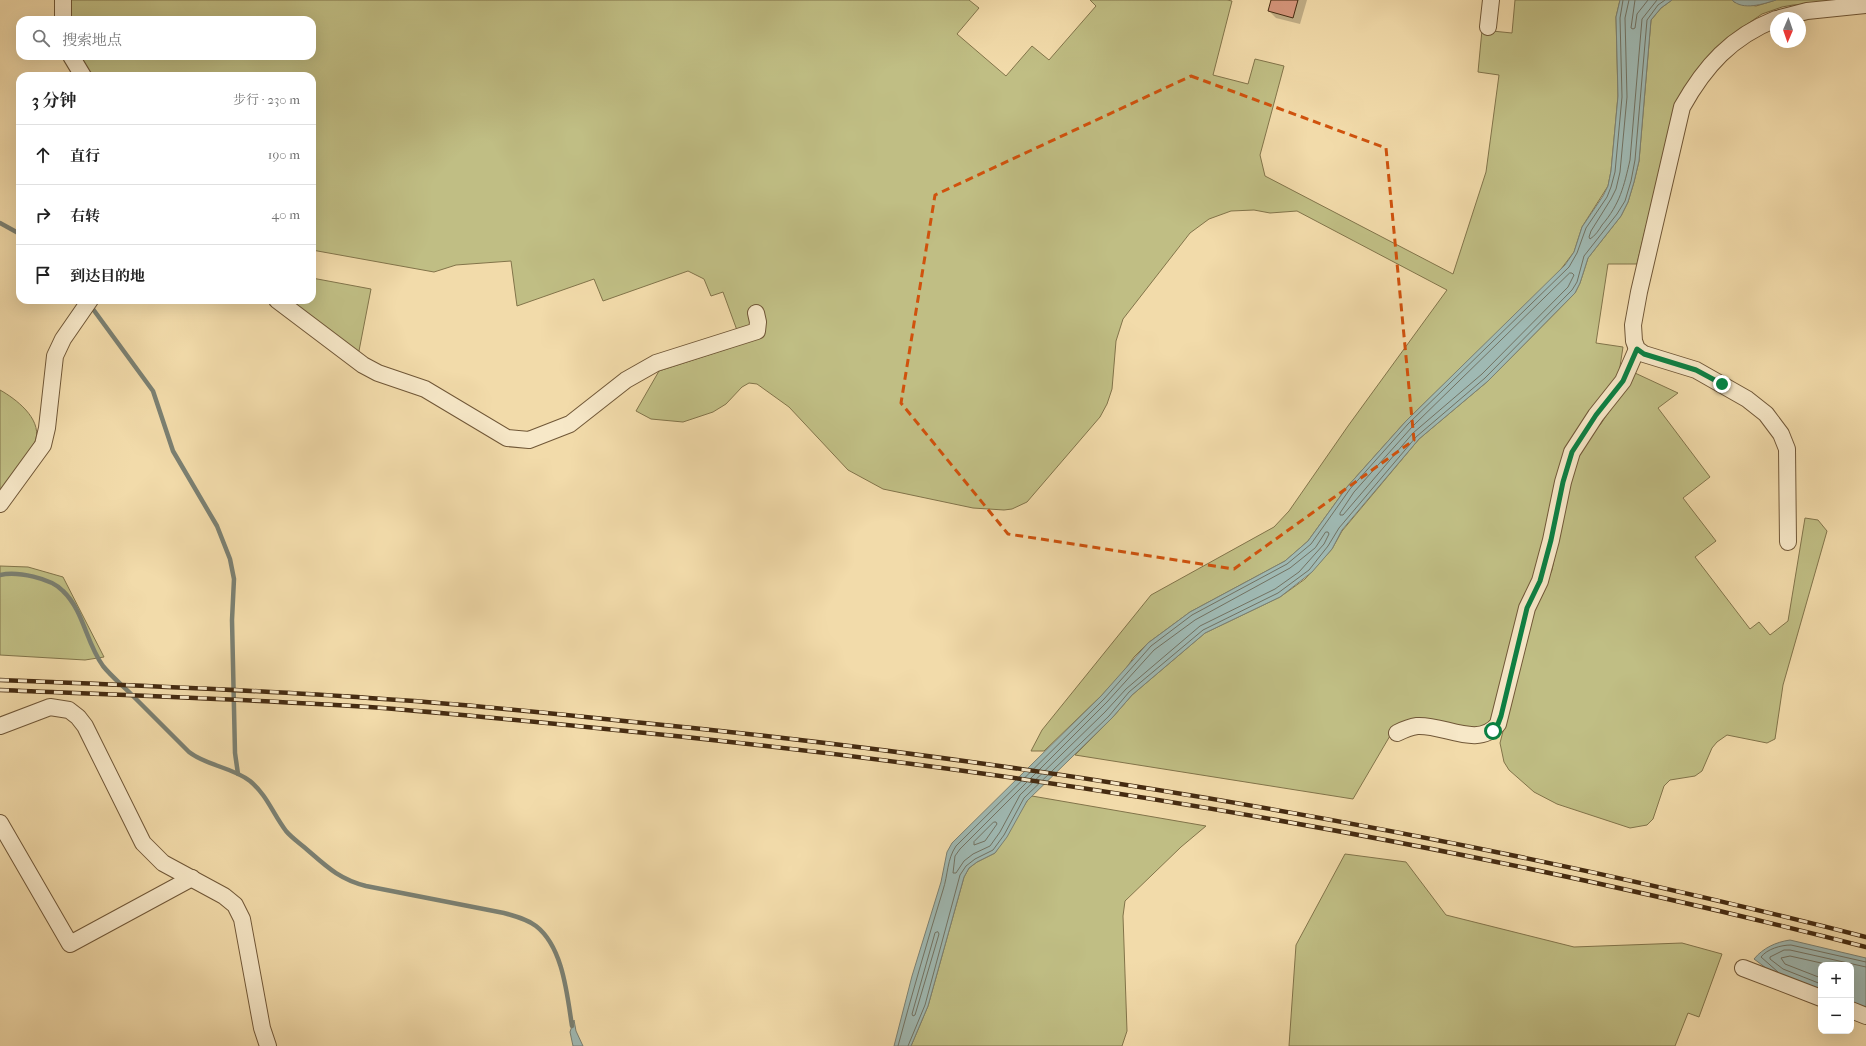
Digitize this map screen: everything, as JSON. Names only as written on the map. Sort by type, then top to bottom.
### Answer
[{"type":"street","points":[[63,0],[63,16]]},
{"type":"street","points":[[1488,27],[1490,0]]},
{"type":"street","points":[[1803,12],[1866,5]]},
{"type":"street","points":[[1770,22],[1745,34],[1726,48],[1695,86],[1682,107],[1639,292],[1633,333],[1637,349],[1644,354],[1696,370],[1747,399],[1766,414],[1781,434],[1787,449],[1788,542]]},
{"type":"street","points":[[73,60],[81,72]]},
{"type":"street","points":[[0,504],[43,445],[47,428],[55,356],[63,339],[87,304]]},
{"type":"street","points":[[282,304],[362,365],[378,373],[425,389],[507,438],[520,440],[529,440],[570,424],[626,380],[656,363],[757,331],[758,322],[756,313]]},
{"type":"street","points":[[1397,733],[1408,728],[1421,726],[1458,734],[1484,735],[1493,731],[1498,724],[1527,608],[1540,581],[1551,540],[1563,482],[1572,452],[1596,415],[1623,381],[1637,349]]},
{"type":"street","points":[[0,726],[50,707],[69,710],[78,717],[85,726],[143,842],[163,862],[224,896],[235,905],[242,919],[262,1028],[268,1046]]},
{"type":"street","points":[[0,823],[70,944],[192,878]]},
{"type":"street","points":[[1743,968],[1818,997]]},
{"type":"street","points":[[1854,1011],[1866,1016]]},
{"type":"highlighted area","points":[[1191,76],[1386,148],[1414,440],[1234,569],[1008,534],[901,403],[935,195]]},
{"type":"shaded area","points":[[69,0],[969,0],[979,8],[957,34],[1006,76],[1032,46],[1049,60],[1096,6],[1090,0],[1227,0],[1232,1],[1213,75],[1248,84],[1255,59],[1284,66],[1260,155],[1265,176],[1453,274],[1486,172],[1499,75],[1478,72],[1482,30],[1512,33],[1515,0],[1620,0],[1616,17],[1618,96],[1611,171],[1608,186],[1582,227],[1574,252],[1558,273],[1406,421],[1347,487],[1308,541],[1285,561],[1190,612],[1148,643],[1101,696],[1044,751],[1031,751],[1042,730],[1151,595],[1274,527],[1289,511],[1348,426],[1447,290],[1297,211],[1270,213],[1254,210],[1231,211],[1209,219],[1190,233],[1123,319],[1116,341],[1112,389],[1107,404],[1100,417],[1027,502],[1012,509],[1004,510],[973,508],[883,489],[848,470],[789,407],[757,384],[749,383],[742,387],[726,404],[713,412],[683,422],[651,419],[636,411],[659,371],[742,344],[723,292],[711,296],[704,279],[688,271],[603,301],[594,279],[517,306],[511,261],[456,265],[434,272],[316,251],[316,72],[89,72],[81,60],[316,60],[316,16],[69,16]]},
{"type":"shaded area","points":[[1672,0],[1732,0],[1734,2],[1756,6],[1776,0],[1866,0],[1866,2],[1793,5],[1762,14],[1740,29],[1670,127],[1637,264],[1608,264],[1596,343],[1623,347],[1619,373],[1577,433],[1544,556],[1489,727],[1394,729],[1353,799],[1075,755],[1112,718],[1132,695],[1205,633],[1280,597],[1305,579],[1332,549],[1342,531],[1419,439],[1488,381],[1575,293],[1580,283],[1588,258],[1621,216],[1628,202],[1639,161],[1651,20],[1661,8]]},
{"type":"shaded area","points":[[316,279],[371,289],[358,356],[293,304],[316,304]]},
{"type":"shaded area","points":[[1635,373],[1678,393],[1658,408],[1710,477],[1683,498],[1716,541],[1695,557],[1750,629],[1759,622],[1770,635],[1788,621],[1805,518],[1818,520],[1827,531],[1783,685],[1775,739],[1767,743],[1727,735],[1717,742],[1712,748],[1702,771],[1695,776],[1670,780],[1664,786],[1653,819],[1647,825],[1630,828],[1557,804],[1534,792],[1509,770],[1504,762],[1500,743],[1534,609],[1552,570],[1574,458],[1582,443],[1600,425]]},
{"type":"shaded area","points":[[0,390],[13,398],[26,410],[35,424],[37,431],[34,443],[0,493]]},
{"type":"shaded area","points":[[0,566],[28,567],[63,577],[104,657],[85,660],[0,655]]},
{"type":"shaded area","points":[[1032,796],[1206,826],[1181,847],[1125,901],[1123,916],[1127,1031],[1122,1046],[911,1046],[928,1006],[964,877],[969,868],[995,853],[1027,801]]},
{"type":"shaded area","points":[[1345,854],[1406,862],[1446,915],[1574,947],[1682,943],[1722,954],[1699,1017],[1688,1013],[1675,1046],[1289,1046],[1296,945]]},
{"type":"water","points":[[1620,0],[1672,0],[1661,8],[1651,20],[1639,161],[1628,202],[1621,216],[1588,258],[1580,283],[1575,293],[1488,381],[1419,439],[1342,530],[1332,549],[1312,572],[1280,597],[1205,633],[1132,695],[1112,718],[1027,801],[1007,837],[995,853],[969,868],[964,877],[928,1006],[911,1046],[894,1046],[912,976],[941,882],[947,852],[952,843],[1101,696],[1148,643],[1190,612],[1285,561],[1308,541],[1347,487],[1406,421],[1565,265],[1574,252],[1582,227],[1608,186],[1611,171],[1618,96],[1616,17]]},
{"type":"water","points":[[1732,0],[1776,0],[1759,5],[1747,6]]},
{"type":"water","points":[[1790,940],[1866,958],[1866,1011],[1854,1006],[1854,962],[1818,962],[1818,993],[1778,977],[1754,959],[1770,946]]},
{"type":"water","points":[[574,1020],[576,1031],[583,1046],[573,1046],[570,1032]]},
{"type":"building","points":[[1271,0],[1298,0],[1293,18],[1268,11]]},
{"type":"waterway","points":[[0,223],[16,232]]},
{"type":"waterway","points":[[90,305],[153,391],[173,451],[217,526],[230,559],[234,579],[232,620],[235,753],[238,774]]},
{"type":"waterway","points":[[0,575],[24,575],[42,579],[58,586],[76,608],[97,657],[109,673],[189,752],[196,757],[243,776],[256,786],[270,805],[281,825],[288,833],[332,871],[356,883],[366,886],[504,913],[525,920],[536,926],[545,935],[558,958],[566,986],[572,1026]]},
{"type":"railway","points":[[0,680],[231,690],[433,702],[561,714],[938,757],[1250,805],[1405,834],[1559,865],[1866,937]]},
{"type":"railway","points":[[0,690],[231,699],[399,709],[765,746],[924,765],[1082,788],[1397,842],[1554,874],[1710,909],[1866,947]]},
{"type":"route","points":[[1493,731],[1501,716],[1527,608],[1540,581],[1551,540],[1563,482],[1572,452],[1596,415],[1623,381],[1637,349],[1644,354],[1696,370],[1722,384]]}]
